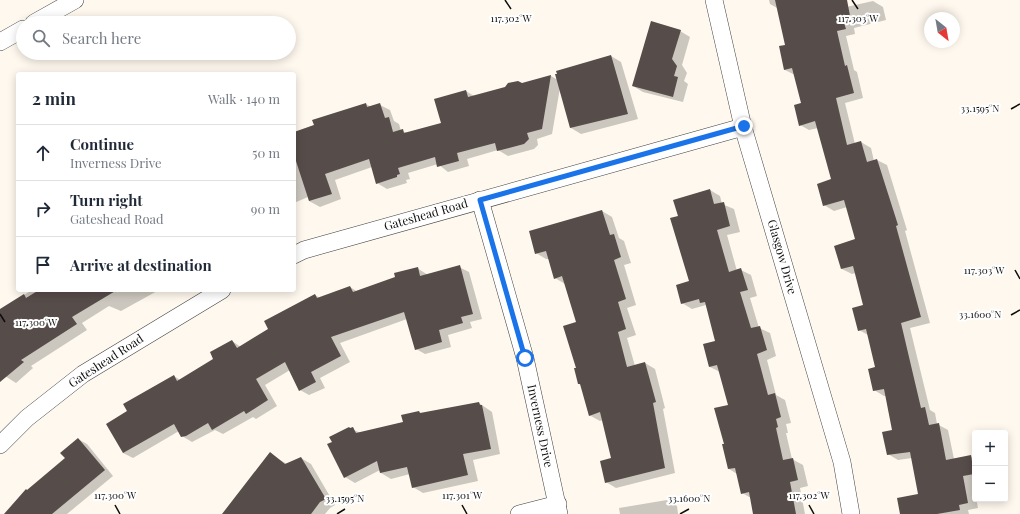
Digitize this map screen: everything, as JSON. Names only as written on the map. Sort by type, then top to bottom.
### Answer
[{"type":"street","points":[[46,16],[75,0]]},
{"type":"street","name":"Glasgow Drive","points":[[714,0],[744,126],[842,462],[851,514]]},
{"type":"street","points":[[0,42],[16,33]]},
{"type":"street","name":"Gateshead Road","points":[[296,254],[304,250],[744,126]]},
{"type":"street","name":"Inverness Drive","points":[[480,200],[525,358],[559,509]]},
{"type":"street","name":"Gateshead Road","points":[[0,445],[27,418],[83,374],[219,292]]},
{"type":"street","points":[[519,514],[559,509]]},
{"type":"building","points":[[775,0],[847,0],[851,21],[844,23],[846,29],[837,31],[845,66],[847,65],[854,93],[836,98],[847,145],[861,141],[867,162],[877,159],[898,225],[896,226],[921,317],[901,323],[921,408],[925,407],[929,425],[939,423],[946,460],[971,455],[972,474],[963,476],[968,503],[959,505],[960,510],[937,514],[900,514],[897,498],[918,494],[910,452],[887,455],[882,432],[892,430],[884,389],[873,391],[868,369],[875,367],[866,329],[858,331],[852,308],[863,305],[853,266],[841,269],[834,246],[855,239],[844,200],[823,206],[817,184],[831,179],[815,121],[799,126],[794,105],[801,103],[792,68],[784,70],[779,46],[785,45]]},
{"type":"building","points":[[651,21],[681,30],[672,59],[677,66],[674,76],[678,77],[673,97],[632,86]]},
{"type":"building","points":[[611,55],[628,114],[570,128],[555,74],[557,74],[556,71]]},
{"type":"building","points":[[551,75],[542,129],[527,133],[529,139],[524,144],[497,151],[495,143],[457,153],[459,161],[437,167],[435,157],[398,168],[400,174],[397,175],[397,177],[376,184],[369,159],[325,174],[332,194],[309,201],[296,161],[296,131],[314,125],[312,120],[366,103],[367,107],[380,103],[385,118],[389,117],[393,132],[403,129],[404,133],[441,123],[434,99],[466,90],[468,97],[505,87],[508,83],[518,81],[522,83]]},
{"type":"building","points":[[710,189],[714,204],[724,202],[730,226],[717,230],[729,272],[741,268],[748,290],[740,292],[751,328],[760,326],[767,350],[757,354],[768,395],[775,393],[781,417],[776,419],[778,427],[776,428],[783,460],[793,458],[798,480],[790,482],[796,514],[753,514],[749,492],[741,494],[735,468],[728,469],[722,444],[724,444],[714,408],[728,405],[717,365],[709,367],[703,344],[715,341],[705,302],[700,303],[699,299],[681,304],[676,285],[689,281],[670,218],[678,216],[673,200]]},
{"type":"building","points":[[602,210],[610,235],[614,234],[621,257],[614,260],[626,299],[618,302],[626,329],[618,332],[627,367],[645,362],[656,402],[653,403],[665,468],[605,483],[600,461],[611,458],[600,412],[589,416],[580,384],[578,384],[574,368],[576,368],[563,326],[576,322],[562,276],[554,279],[546,251],[535,254],[529,231]]},
{"type":"building","points":[[460,265],[473,314],[461,317],[463,323],[439,330],[442,342],[415,350],[404,312],[331,337],[341,356],[311,372],[316,382],[299,391],[285,362],[256,379],[268,400],[246,414],[244,411],[212,430],[208,423],[186,436],[181,437],[174,424],[123,453],[106,424],[127,411],[123,404],[174,375],[177,381],[213,359],[210,352],[232,340],[237,348],[268,329],[264,321],[315,294],[317,298],[350,286],[353,292],[395,277],[394,273],[418,267],[420,276]]},
{"type":"building","points":[[36,292],[114,292],[72,317],[77,324],[21,360],[24,362],[0,382],[0,309],[24,294],[26,298]]},
{"type":"building","points":[[479,402],[480,405],[482,405],[491,449],[463,454],[468,475],[412,488],[407,467],[380,473],[377,461],[344,478],[327,444],[332,442],[329,437],[349,427],[353,427],[356,433],[403,422],[401,415]]},
{"type":"building","points":[[78,438],[105,470],[52,514],[4,514],[26,489],[27,490],[65,458],[60,453]]},
{"type":"building","points":[[270,452],[285,464],[301,457],[326,499],[320,502],[311,514],[222,514]]},
{"type":"route","points":[[525,358],[480,200],[744,126]]}]
